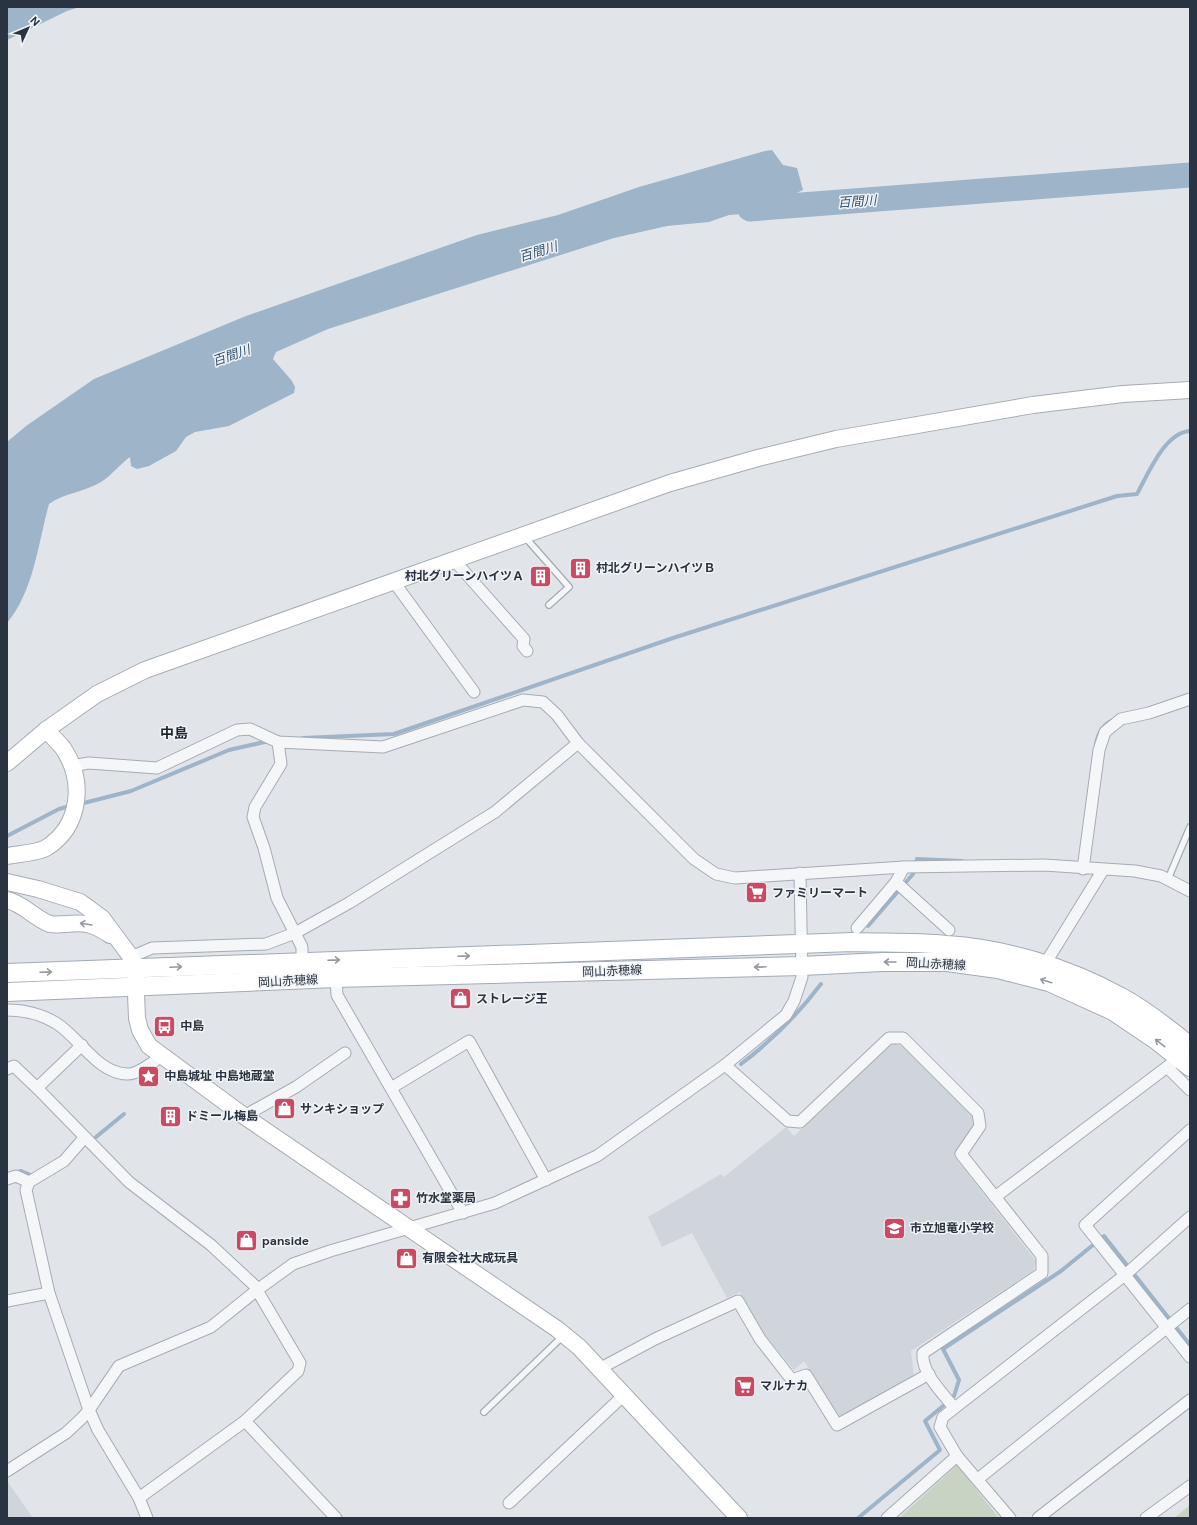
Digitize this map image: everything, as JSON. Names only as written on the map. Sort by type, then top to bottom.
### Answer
[{"type":"main road","name":"岡山赤穂線","points":[[7,973],[133,963],[302,962],[853,942],[948,945],[1002,953],[1054,966],[1121,997],[1166,1027],[1184,1055]]},
{"type":"main road","name":"岡山赤穂線","points":[[7,992],[336,978],[802,966],[882,962],[947,962],[998,969],[1049,982],[1113,1011],[1156,1040],[1184,1055]]},
{"type":"street","points":[[7,763],[46,730],[97,694],[145,670],[670,483],[758,458],[836,439],[1033,405],[1123,394],[1190,390]]},
{"type":"street","points":[[454,560],[524,639],[523,646],[527,651]]},
{"type":"street","points":[[394,582],[474,692]]},
{"type":"street","points":[[1083,869],[1100,750],[1105,732],[1121,718],[1148,713],[1190,699]]},
{"type":"street","points":[[72,771],[89,763],[157,768],[237,730],[250,729],[278,742],[383,748],[523,700],[543,702],[557,714],[578,743],[694,859],[716,874],[735,878],[912,867],[1044,865],[1083,869],[1135,871],[1161,876],[1190,891]]},
{"type":"street","points":[[7,856],[45,849],[63,834],[73,818],[77,801],[72,771],[63,749],[46,730]]},
{"type":"street","points":[[278,742],[281,764],[255,807],[253,817],[277,898],[302,947],[302,962]]},
{"type":"street","points":[[133,963],[152,948],[266,944],[295,933],[349,903],[495,812],[578,743]]},
{"type":"street","points":[[857,928],[900,886],[912,867]]},
{"type":"street","points":[[1045,964],[1103,870]]},
{"type":"street","points":[[7,1471],[66,1433],[89,1410],[119,1366],[211,1327],[257,1290],[293,1264],[330,1251],[495,1203],[546,1180],[597,1156],[724,1065],[786,1015],[794,1002],[799,987],[802,966],[800,873]]},
{"type":"street","points":[[7,882],[38,889],[80,902],[102,918],[120,941],[133,963],[140,1030],[149,1046],[244,1116],[564,1335],[624,1395],[738,1518]]},
{"type":"street","points":[[900,886],[949,930]]},
{"type":"street","points":[[7,900],[17,902],[41,920],[52,925],[81,922],[96,925],[120,941]]},
{"type":"street","points":[[336,978],[337,995],[463,1213]]},
{"type":"street","points":[[7,1010],[18,1010],[34,1013],[57,1024],[82,1045],[101,1064],[115,1072],[128,1075],[154,1062],[161,1056]]},
{"type":"street","points":[[724,1065],[788,1121],[800,1122],[889,1038],[904,1038],[978,1113],[980,1126],[961,1154],[1042,1256],[1042,1273],[923,1353],[922,1362],[954,1408]]},
{"type":"street","points":[[391,1088],[469,1041],[546,1180]]},
{"type":"street","points":[[37,1088],[82,1045]]},
{"type":"street","points":[[244,1116],[296,1087],[345,1053]]},
{"type":"street","points":[[995,1197],[1184,1055],[1190,1090]]},
{"type":"street","points":[[7,1069],[14,1066],[129,1182],[211,1245],[257,1290],[300,1363],[298,1371],[245,1421],[139,1498]]},
{"type":"street","points":[[1190,1130],[1085,1225],[1098,1241],[1129,1271],[1171,1325],[1190,1357]]},
{"type":"street","points":[[84,1138],[64,1161],[29,1182],[26,1190],[48,1293],[89,1410],[98,1430],[139,1498],[142,1516]]},
{"type":"street","points":[[7,1179],[16,1176],[29,1182]]},
{"type":"street","points":[[1010,1518],[957,1456],[940,1428],[943,1417],[1129,1271],[1190,1217]]},
{"type":"street","points":[[7,1301],[48,1293]]},
{"type":"street","points":[[599,1369],[656,1339],[738,1301],[760,1339],[792,1380],[806,1375],[837,1425],[929,1374]]},
{"type":"street","points":[[978,1479],[1190,1309]]},
{"type":"street","points":[[509,1503],[624,1395]]},
{"type":"street","points":[[1038,1518],[1190,1400]]},
{"type":"street","points":[[245,1421],[336,1518]]},
{"type":"street","points":[[887,1518],[957,1456]]},
{"type":"street","points":[[1146,1518],[1190,1486]]},
{"type":"lane","points":[[523,535],[569,587],[549,605]]},
{"type":"lane","points":[[1168,879],[1190,828]]},
{"type":"lane","points":[[484,1412],[564,1335]]},
{"type":"shaded area","points":[[893,1043],[902,1046],[972,1115],[973,1125],[954,1156],[1036,1261],[1033,1271],[911,1351],[914,1377],[843,1417],[837,1415],[804,1361],[794,1370],[764,1334],[740,1292],[727,1298],[692,1233],[662,1247],[648,1217],[721,1174],[724,1177],[786,1127],[794,1136]]},
{"type":"shaded area","points":[[7,1481],[33,1518],[7,1518]]},
{"type":"green space","points":[[957,1465],[999,1518],[899,1518]]},
{"type":"green space","points":[[1190,1505],[1190,1518],[1174,1518]]},
{"type":"water","points":[[7,7],[80,7],[67,11],[7,40]]},
{"type":"water","points":[[772,150],[783,165],[797,168],[803,190],[786,198],[784,211],[729,215],[709,222],[667,226],[614,238],[328,329],[276,352],[273,359],[292,381],[295,387],[294,393],[229,426],[195,432],[186,437],[176,451],[149,466],[137,469],[131,466],[130,457],[101,482],[61,497],[49,504],[29,582],[16,610],[7,623],[7,442],[26,426],[94,379],[246,316],[477,235],[558,215],[639,187]]},
{"type":"waterway","name":"百間川","points":[[750,209],[1190,175]]},
{"type":"waterway","points":[[303,738],[394,734],[673,638],[1117,496],[1137,494],[1158,455],[1165,446],[1181,433],[1190,431]]},
{"type":"waterway","points":[[1096,744],[1102,729],[1107,723],[1114,720]]},
{"type":"waterway","points":[[80,804],[131,791],[229,750],[269,741]]},
{"type":"waterway","points":[[7,836],[59,809],[70,806]]},
{"type":"waterway","points":[[868,926],[913,874],[917,859],[962,861]]},
{"type":"waterway","points":[[741,1064],[784,1027],[821,984]]},
{"type":"waterway","points":[[96,1137],[124,1114]]},
{"type":"waterway","points":[[15,1173],[21,1171],[31,1175]]},
{"type":"waterway","points":[[954,1396],[959,1380],[943,1349],[1061,1271],[1104,1236],[1190,1345]]},
{"type":"waterway","points":[[858,1518],[940,1450],[925,1421],[943,1406]]},
{"type":"place","name":"村北グリーンハイツＢ","points":[[580,568]]},
{"type":"place","name":"村北グリーンハイツＡ","points":[[540,576]]},
{"type":"place","name":"ファミリーマート","points":[[756,893]]},
{"type":"place","name":"ストレージ王","points":[[460,999]]},
{"type":"place","name":"中島","points":[[164,1026]]},
{"type":"place","name":"中島城址 中島地蔵堂","points":[[148,1076]]},
{"type":"place","name":"サンキショップ","points":[[284,1109]]},
{"type":"place","name":"ドミール梅島","points":[[170,1116]]},
{"type":"place","name":"竹水堂薬局","points":[[400,1198]]},
{"type":"place","name":"市立旭竜小学校","points":[[894,1228]]},
{"type":"place","name":"panside","points":[[247,1241]]},
{"type":"place","name":"有限会社大成玩具","points":[[407,1258]]},
{"type":"place","name":"マルナカ","points":[[744,1386]]},
{"type":"district","name":"中島","points":[[174,733]]}]
